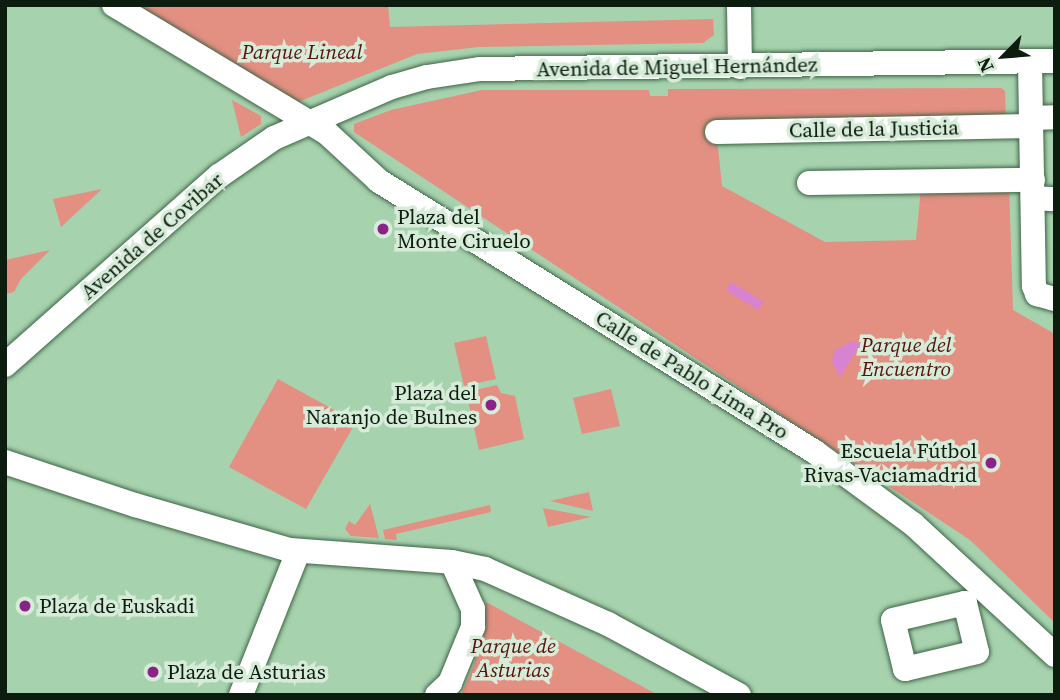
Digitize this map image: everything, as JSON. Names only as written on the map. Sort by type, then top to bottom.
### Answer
[{"type":"street","name":"Calle de Pablo Lima Pro","points":[[114,5],[309,122],[337,141],[379,181],[815,452],[913,524],[1055,655]]},
{"type":"street","points":[[739,5],[740,66]]},
{"type":"street","name":"Avenida de Miguel Hernández","points":[[309,122],[392,87],[427,77],[480,69],[1055,61]]},
{"type":"street","points":[[1030,63],[1039,120],[1040,192],[1034,286],[1037,294],[1055,299]]},
{"type":"street","name":"Calle de la Justicia","points":[[717,132],[1039,120]]},
{"type":"street","name":"Avenida de Covibar","points":[[5,365],[219,176],[274,138],[309,122]]},
{"type":"street","points":[[809,183],[1040,192]]},
{"type":"street","points":[[5,461],[187,521],[298,552],[452,562],[485,569],[596,618],[739,695]]},
{"type":"street","points":[[241,695],[298,552]]},
{"type":"street","points":[[438,695],[450,683],[473,627],[472,609],[452,562]]},
{"type":"green space","name":"Parque Lineal","points":[[128,5],[388,5],[390,27],[713,19],[714,35],[703,43],[479,47],[417,54],[298,102]]},
{"type":"green space","name":"Parque del Encuentro","points":[[1001,88],[1005,91],[1006,123],[716,128],[722,186],[825,242],[916,240],[921,188],[1009,184],[1013,310],[1055,334],[1055,623],[970,540],[354,132],[354,124],[391,110],[482,90],[649,90],[650,96],[668,96],[668,89]]},
{"type":"green space","points":[[232,100],[261,116],[261,124],[241,137]]},
{"type":"green space","points":[[102,189],[61,227],[53,199]]},
{"type":"green space","points":[[50,250],[21,279],[14,292],[5,294],[5,260]]},
{"type":"green space","points":[[486,336],[496,379],[464,386],[454,343]]},
{"type":"green space","points":[[278,379],[356,422],[306,509],[229,467]]},
{"type":"green space","points":[[497,385],[501,393],[515,396],[524,439],[479,450],[466,392]]},
{"type":"green space","points":[[611,389],[620,426],[582,434],[573,398]]},
{"type":"green space","points":[[589,492],[593,511],[550,501]]},
{"type":"green space","points":[[370,504],[379,538],[351,536],[345,529],[349,521],[355,525]]},
{"type":"green space","points":[[490,505],[491,512],[396,534],[397,540],[385,539],[383,530]]},
{"type":"green space","points":[[543,508],[591,517],[548,527]]},
{"type":"green space","name":"Parque de Asturias","points":[[486,602],[658,695],[461,695],[474,665]]},
{"type":"shaded area","points":[[731,282],[764,302],[758,310],[726,290]]},
{"type":"shaded area","points":[[850,342],[861,343],[840,377],[832,362],[834,351]]},
{"type":"place","name":"Plaza del Monte Ciruelo","points":[[383,229]]},
{"type":"place","name":"Plaza del Naranjo de Bulnes","points":[[491,405]]},
{"type":"place","name":"Escuela Fútbol Rivas-Vaciamadrid","points":[[991,463]]},
{"type":"place","name":"Plaza de Euskadi","points":[[25,606]]},
{"type":"place","name":"Plaza de Asturias","points":[[153,672]]}]
